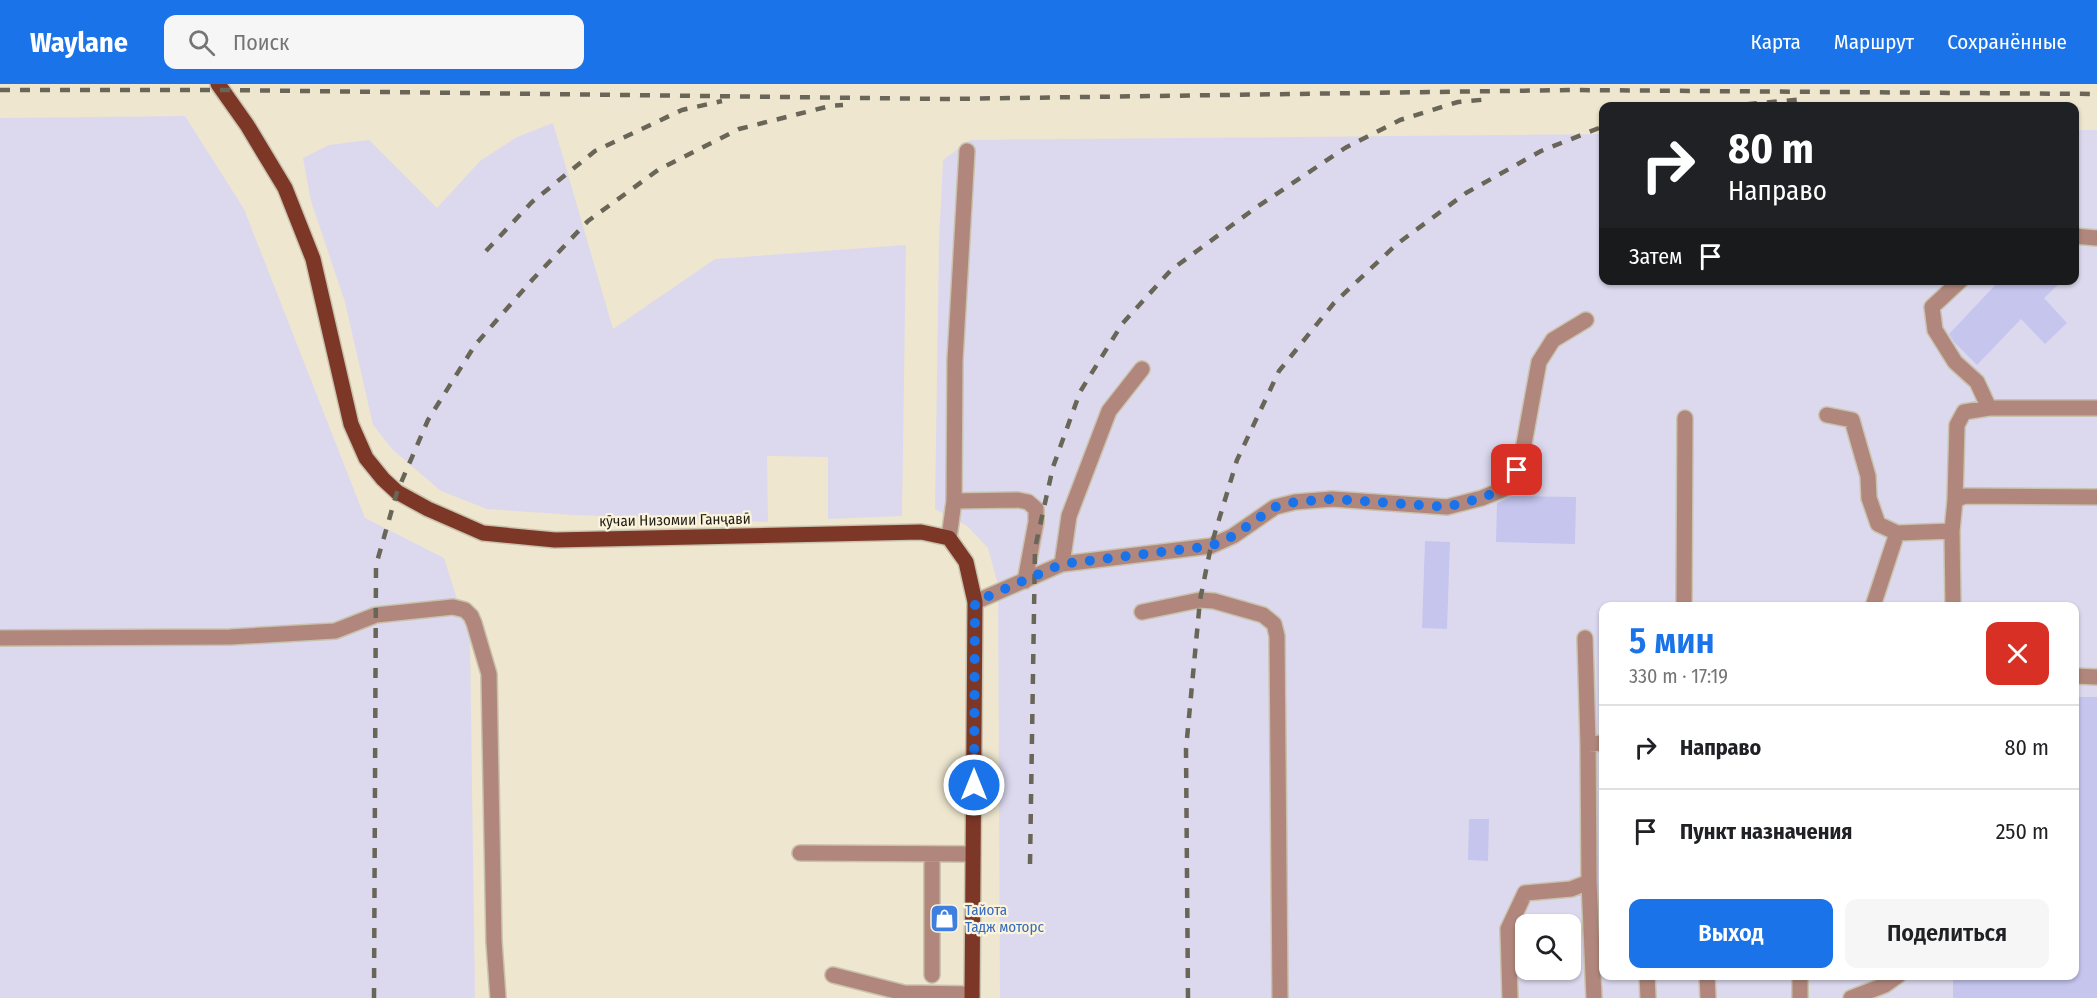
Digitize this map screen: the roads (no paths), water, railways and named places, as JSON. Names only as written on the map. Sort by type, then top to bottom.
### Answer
[{"type":"main road","name":"кӯчаи Низомии Ганҷавӣ","points":[[218,84],[247,125],[285,188],[313,259],[351,424],[366,458],[397,492],[483,534],[555,540],[921,532],[950,538]]},
{"type":"main road","points":[[950,538],[966,562],[975,602],[972,996]]},
{"type":"lane","points":[[950,538],[954,501],[955,360],[967,151]]},
{"type":"lane","points":[[2079,236],[2097,238]]},
{"type":"lane","points":[[1956,285],[1932,307],[1935,330],[1955,362],[1977,382],[1989,408]]},
{"type":"lane","points":[[975,602],[1062,564],[1211,546],[1233,536],[1275,507],[1295,502],[1332,499],[1447,507],[1482,498],[1511,486],[1522,455],[1539,362],[1553,340],[1586,320]]},
{"type":"lane","points":[[1062,564],[1069,516],[1109,411],[1142,369]]},
{"type":"lane","points":[[1953,602],[1952,531],[1957,425],[1964,412],[1989,408],[2097,408]]},
{"type":"lane","points":[[1827,415],[1852,420],[1868,476],[1869,498],[1878,524],[1897,533],[1952,531]]},
{"type":"lane","points":[[1684,602],[1685,418]]},
{"type":"lane","points":[[1955,500],[1965,496],[2097,497]]},
{"type":"lane","points":[[954,501],[1018,500],[1028,502],[1036,509],[1036,522],[1025,581]]},
{"type":"lane","points":[[1874,602],[1897,533]]},
{"type":"lane","points":[[1142,612],[1200,600],[1214,601],[1263,615],[1274,624],[1277,636],[1280,998]]},
{"type":"lane","points":[[0,638],[230,638],[335,631],[376,615],[453,607],[465,610],[474,623],[489,674],[494,942],[498,998]]},
{"type":"lane","points":[[1585,638],[1596,743],[1589,882],[1594,998]]},
{"type":"lane","points":[[2079,676],[2097,677]]},
{"type":"lane","points":[[800,853],[973,854]]},
{"type":"lane","points":[[932,854],[932,975]]},
{"type":"lane","points":[[1510,998],[1508,929],[1525,893],[1571,889],[1589,882]]},
{"type":"lane","points":[[833,975],[904,993],[972,996]]},
{"type":"lane","points":[[1647,980],[1648,998]]},
{"type":"lane","points":[[1707,980],[1708,998]]},
{"type":"lane","points":[[1800,980],[1800,998]]},
{"type":"lane","points":[[1851,998],[1892,980]]},
{"type":"railway","points":[[0,90],[222,90],[945,99],[1572,90],[2097,94]]},
{"type":"railway","points":[[1030,864],[1035,548],[1053,467],[1080,392],[1122,324],[1171,270],[1254,209],[1345,148],[1400,120],[1458,102],[1491,99]]},
{"type":"railway","points":[[1772,102],[1805,99]]},
{"type":"railway","points":[[486,251],[532,202],[595,151],[682,110],[722,101]]},
{"type":"railway","points":[[374,998],[376,565],[397,492],[428,420],[475,345],[588,221],[658,170],[739,129],[830,106],[843,105]]},
{"type":"railway","points":[[1188,998],[1186,749],[1200,600],[1211,546],[1237,460],[1279,371],[1334,303],[1397,244],[1466,193],[1541,151],[1599,128]]},
{"type":"place","name":"Тайота Тадж моторс","points":[[944,919]]}]
